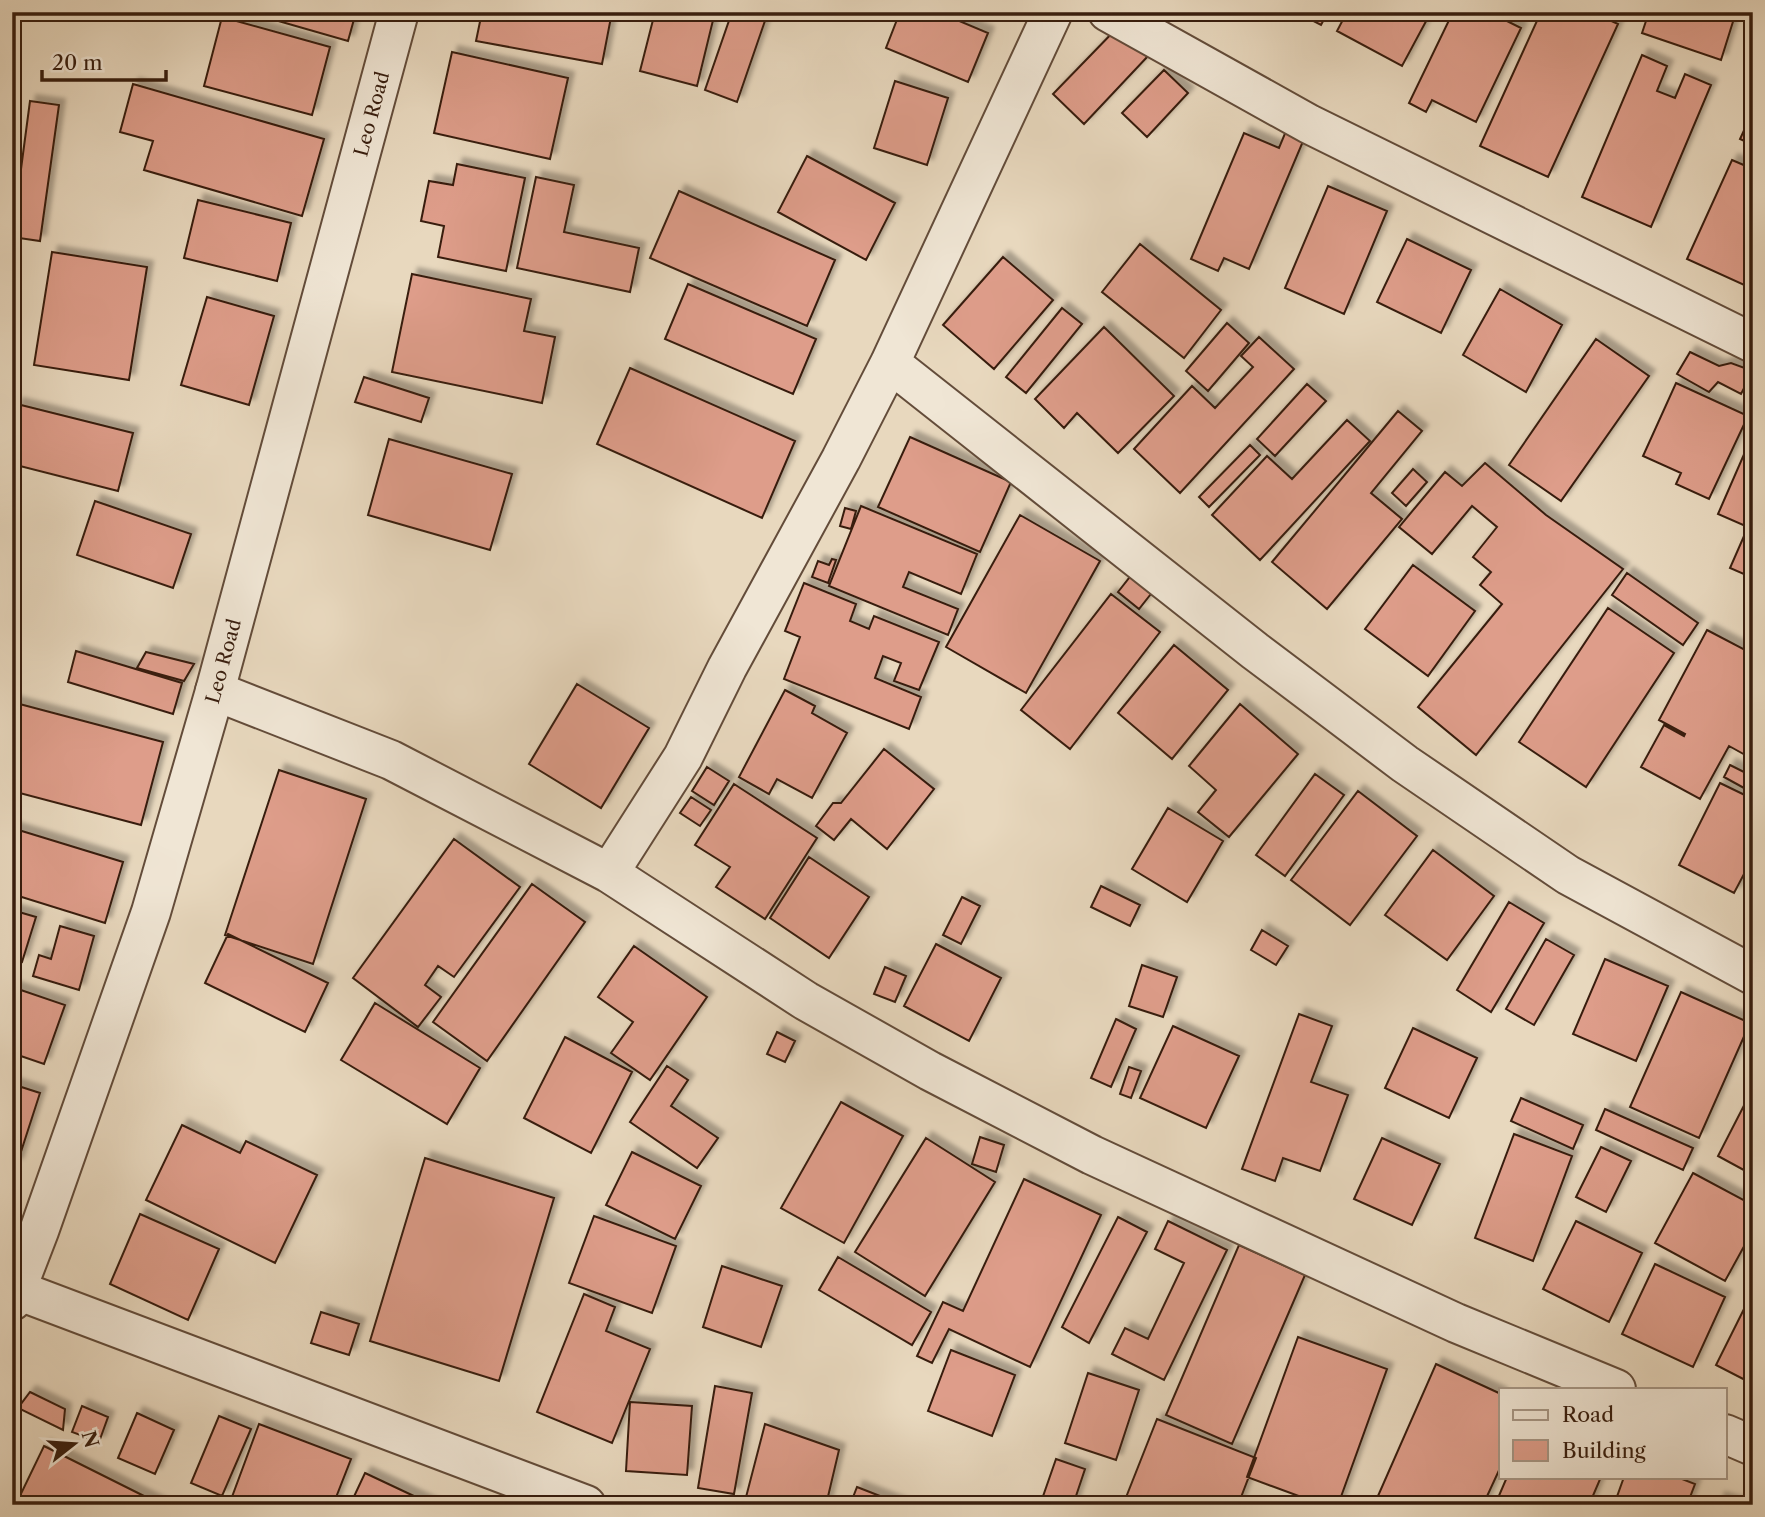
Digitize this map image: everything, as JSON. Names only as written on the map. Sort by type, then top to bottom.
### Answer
[{"type":"street","name":"Leo Road","points":[[15,1295],[151,912],[215,691],[399,12]]},
{"type":"street","points":[[609,873],[683,757],[727,668],[841,459],[890,363],[1053,12]]},
{"type":"street","points":[[1108,12],[1309,124],[1753,343]]},
{"type":"street","points":[[890,363],[1255,650],[1405,764],[1568,875],[1753,975]]},
{"type":"street","points":[[215,691],[391,760],[609,873],[806,1001],[930,1071],[1092,1155],[1456,1323],[1614,1388]]},
{"type":"street","points":[[15,1295],[586,1505]]},
{"type":"street","points":[[1726,1434],[1753,1446]]},
{"type":"building","points":[[247,12],[356,12],[348,41]]},
{"type":"building","points":[[482,12],[612,12],[602,64],[476,41]]},
{"type":"building","points":[[655,12],[715,12],[697,86],[640,71]]},
{"type":"building","points":[[732,12],[768,12],[737,102],[705,90]]},
{"type":"building","points":[[900,12],[938,12],[988,33],[968,82],[886,48]]},
{"type":"building","points":[[1296,12],[1328,12],[1321,25]]},
{"type":"building","points":[[1347,12],[1431,12],[1402,66],[1337,31]]},
{"type":"building","points":[[1453,12],[1489,12],[1521,28],[1476,122],[1432,100],[1426,112],[1409,103]]},
{"type":"building","points":[[1541,12],[1592,12],[1618,24],[1548,177],[1480,146]]},
{"type":"building","points":[[1649,12],[1736,12],[1721,60],[1642,33]]},
{"type":"building","points":[[222,17],[330,47],[312,115],[204,86]]},
{"type":"building","points":[[1119,26],[1149,55],[1084,124],[1053,94]]},
{"type":"building","points":[[452,52],[568,78],[550,159],[434,133]]},
{"type":"building","points":[[1642,55],[1667,66],[1657,91],[1675,98],[1685,74],[1711,85],[1651,227],[1582,197]]},
{"type":"building","points":[[1164,70],[1188,93],[1147,137],[1122,113]]},
{"type":"building","points":[[895,81],[948,98],[927,165],[874,148]]},
{"type":"building","points":[[133,84],[324,139],[302,216],[144,170],[153,141],[120,132]]},
{"type":"building","points":[[30,101],[59,105],[40,241],[12,237]]},
{"type":"building","points":[[1753,111],[1753,145],[1740,139]]},
{"type":"building","points":[[1286,131],[1304,139],[1249,269],[1224,258],[1218,271],[1191,259],[1244,133],[1279,148]]},
{"type":"building","points":[[807,156],[895,203],[866,260],[778,212]]},
{"type":"building","points":[[1732,160],[1753,169],[1753,289],[1687,259]]},
{"type":"building","points":[[457,164],[525,178],[506,271],[438,257],[444,226],[421,221],[429,181],[453,185]]},
{"type":"building","points":[[536,177],[574,185],[564,232],[639,248],[630,292],[517,268]]},
{"type":"building","points":[[1328,186],[1387,211],[1344,314],[1285,288]]},
{"type":"building","points":[[679,191],[835,260],[807,326],[650,258]]},
{"type":"building","points":[[198,200],[291,223],[277,281],[184,258]]},
{"type":"building","points":[[1407,239],[1471,270],[1441,333],[1377,302]]},
{"type":"building","points":[[1140,244],[1221,310],[1184,358],[1102,292]]},
{"type":"building","points":[[52,252],[147,267],[129,380],[34,365]]},
{"type":"building","points":[[1003,257],[1053,300],[994,369],[943,325]]},
{"type":"building","points":[[412,274],[531,299],[524,331],[555,337],[542,403],[392,372]]},
{"type":"building","points":[[688,284],[816,339],[793,394],[665,339]]},
{"type":"building","points":[[1500,289],[1562,325],[1526,392],[1463,355]]},
{"type":"building","points":[[207,297],[274,316],[249,405],[181,385]]},
{"type":"building","points":[[1062,308],[1082,324],[1026,393],[1006,377]]},
{"type":"building","points":[[1227,323],[1249,343],[1208,391],[1186,371]]},
{"type":"building","points":[[1104,327],[1174,396],[1118,453],[1077,413],[1064,428],[1035,399]]},
{"type":"building","points":[[1259,337],[1294,369],[1180,493],[1134,449],[1192,386],[1215,408],[1253,367],[1241,356]]},
{"type":"building","points":[[1596,339],[1649,376],[1561,501],[1509,465]]},
{"type":"building","points":[[1690,352],[1719,366],[1731,363],[1753,371],[1741,394],[1718,382],[1709,392],[1677,374]]},
{"type":"building","points":[[630,368],[795,441],[762,518],[597,444]]},
{"type":"building","points":[[364,377],[429,398],[421,422],[355,402]]},
{"type":"building","points":[[1676,383],[1748,416],[1709,499],[1676,484],[1681,473],[1643,456]]},
{"type":"building","points":[[1307,384],[1326,401],[1275,456],[1257,439]]},
{"type":"building","points":[[17,404],[133,433],[118,491],[12,464],[12,422]]},
{"type":"building","points":[[1398,411],[1422,431],[1371,493],[1402,519],[1327,609],[1272,562]]},
{"type":"building","points":[[1347,420],[1370,441],[1260,560],[1212,515],[1267,456],[1292,479]]},
{"type":"building","points":[[1752,436],[1753,578],[1730,568],[1748,527],[1718,514]]},
{"type":"building","points":[[910,437],[1011,482],[980,552],[878,507]]},
{"type":"building","points":[[389,439],[512,474],[490,550],[368,515]]},
{"type":"building","points":[[1250,445],[1260,455],[1209,507],[1199,497]]},
{"type":"building","points":[[1485,463],[1546,515],[1623,569],[1476,755],[1418,707],[1502,604],[1480,585],[1491,572],[1473,557],[1497,527],[1472,506],[1432,554],[1399,527],[1445,472],[1462,486]]},
{"type":"building","points":[[1413,469],[1427,482],[1406,506],[1392,493]]},
{"type":"building","points":[[95,501],[191,534],[173,588],[77,555]]},
{"type":"building","points":[[861,506],[977,554],[961,594],[909,572],[903,587],[958,609],[948,635],[829,586]]},
{"type":"building","points":[[845,508],[856,511],[851,529],[840,526]]},
{"type":"building","points":[[1020,515],[1100,561],[1026,693],[946,647]]},
{"type":"building","points":[[832,559],[836,560],[828,583],[812,577],[818,561],[829,565]]},
{"type":"building","points":[[1413,565],[1475,611],[1428,676],[1365,629]]},
{"type":"building","points":[[1133,573],[1154,590],[1139,609],[1118,592]]},
{"type":"building","points":[[1627,573],[1698,623],[1683,645],[1612,595]]},
{"type":"building","points":[[804,583],[856,604],[850,621],[869,629],[874,616],[939,642],[919,690],[894,681],[901,663],[883,656],[875,678],[921,697],[909,729],[784,679],[800,637],[785,631]]},
{"type":"building","points":[[1111,594],[1160,632],[1070,749],[1021,710]]},
{"type":"building","points":[[1608,608],[1674,653],[1586,787],[1519,742]]},
{"type":"building","points":[[1707,630],[1753,654],[1753,771],[1745,767],[1747,756],[1729,746],[1700,799],[1641,767],[1664,725],[1684,736],[1685,734],[1659,720]]},
{"type":"building","points":[[1174,645],[1228,690],[1172,759],[1118,713]]},
{"type":"building","points":[[76,651],[182,683],[173,714],[68,682]]},
{"type":"building","points":[[146,652],[194,664],[184,681],[137,668]]},
{"type":"building","points":[[577,684],[649,728],[601,808],[529,764]]},
{"type":"building","points":[[785,690],[815,706],[812,713],[847,733],[812,798],[777,779],[769,794],[739,777]]},
{"type":"building","points":[[12,702],[163,742],[141,825],[12,791]]},
{"type":"building","points":[[1240,704],[1298,754],[1229,837],[1198,812],[1216,790],[1189,766]]},
{"type":"building","points":[[884,749],[934,789],[887,849],[851,819],[834,840],[816,826],[833,803],[841,803]]},
{"type":"building","points":[[1730,765],[1750,775],[1744,788],[1724,777]]},
{"type":"building","points":[[707,767],[729,781],[714,805],[692,791]]},
{"type":"building","points":[[279,770],[366,799],[313,964],[225,935]]},
{"type":"building","points":[[1315,774],[1344,795],[1285,876],[1256,855]]},
{"type":"building","points":[[1720,783],[1753,799],[1753,857],[1734,893],[1679,865]]},
{"type":"building","points":[[734,784],[817,838],[765,919],[716,887],[730,867],[695,845]]},
{"type":"building","points":[[1358,791],[1417,836],[1350,925],[1291,880]]},
{"type":"building","points":[[691,797],[711,810],[700,826],[680,813]]},
{"type":"building","points":[[1168,808],[1223,841],[1187,902],[1132,869]]},
{"type":"building","points":[[12,828],[123,862],[105,923],[12,894]]},
{"type":"building","points":[[454,839],[520,887],[454,977],[438,966],[425,985],[441,997],[418,1027],[353,978]]},
{"type":"building","points":[[1433,850],[1494,896],[1447,960],[1385,915]]},
{"type":"building","points":[[809,857],[869,897],[829,958],[770,918]]},
{"type":"building","points":[[532,884],[585,922],[487,1061],[433,1022]]},
{"type":"building","points":[[1101,886],[1140,905],[1130,926],[1091,907]]},
{"type":"building","points":[[962,897],[980,906],[961,944],[943,935]]},
{"type":"building","points":[[1509,902],[1544,923],[1491,1012],[1457,990]]},
{"type":"building","points":[[12,910],[36,917],[22,962],[12,959]]},
{"type":"building","points":[[60,926],[94,936],[79,990],[33,976],[39,955],[51,959]]},
{"type":"building","points":[[1262,930],[1288,946],[1276,965],[1251,950]]},
{"type":"building","points":[[228,934],[328,983],[305,1032],[205,983]]},
{"type":"building","points":[[1546,939],[1574,955],[1534,1025],[1506,1009]]},
{"type":"building","points":[[936,944],[1001,978],[969,1041],[904,1006]]},
{"type":"building","points":[[634,946],[707,997],[650,1080],[611,1053],[633,1022],[598,997]]},
{"type":"building","points":[[1605,959],[1668,986],[1636,1061],[1573,1034]]},
{"type":"building","points":[[1142,965],[1177,977],[1163,1017],[1129,1006]]},
{"type":"building","points":[[885,967],[906,976],[895,1002],[874,994]]},
{"type":"building","points":[[12,987],[65,1005],[44,1064],[12,1053]]},
{"type":"building","points":[[1681,992],[1750,1023],[1699,1138],[1630,1107]]},
{"type":"building","points":[[375,1003],[480,1068],[447,1124],[341,1060]]},
{"type":"building","points":[[1299,1014],[1332,1026],[1311,1082],[1348,1095],[1320,1171],[1283,1158],[1275,1181],[1242,1169]]},
{"type":"building","points":[[1116,1019],[1136,1029],[1111,1087],[1091,1078]]},
{"type":"building","points":[[1173,1026],[1239,1056],[1206,1128],[1140,1098]]},
{"type":"building","points":[[1413,1028],[1477,1058],[1449,1118],[1385,1088]]},
{"type":"building","points":[[777,1032],[795,1041],[785,1062],[767,1054]]},
{"type":"building","points":[[565,1037],[632,1072],[591,1153],[524,1118]]},
{"type":"building","points":[[667,1066],[688,1080],[671,1106],[718,1138],[697,1168],[630,1122]]},
{"type":"building","points":[[1129,1067],[1141,1071],[1131,1098],[1120,1094]]},
{"type":"building","points":[[12,1084],[40,1093],[17,1164],[12,1163]]},
{"type":"building","points":[[1753,1088],[1753,1175],[1718,1156]]},
{"type":"building","points":[[1521,1098],[1583,1125],[1573,1149],[1511,1121]]},
{"type":"building","points":[[841,1102],[903,1136],[844,1243],[781,1208]]},
{"type":"building","points":[[1605,1109],[1693,1148],[1683,1170],[1596,1130]]},
{"type":"building","points":[[182,1125],[240,1153],[246,1141],[317,1175],[275,1263],[146,1200]]},
{"type":"building","points":[[1514,1134],[1572,1156],[1533,1261],[1475,1238]]},
{"type":"building","points":[[980,1137],[1004,1145],[996,1172],[972,1164]]},
{"type":"building","points":[[926,1138],[995,1182],[925,1296],[855,1252]]},
{"type":"building","points":[[1382,1138],[1440,1164],[1412,1225],[1354,1199]]},
{"type":"building","points":[[1601,1147],[1631,1161],[1606,1212],[1576,1197]]},
{"type":"building","points":[[632,1152],[701,1186],[675,1239],[606,1205]]},
{"type":"building","points":[[425,1158],[554,1198],[499,1381],[370,1341]]},
{"type":"building","points":[[1693,1173],[1753,1205],[1753,1230],[1725,1281],[1655,1243]]},
{"type":"building","points":[[1024,1179],[1101,1215],[1030,1367],[949,1329],[932,1363],[917,1356],[943,1302],[963,1311]]},
{"type":"building","points":[[140,1214],[219,1249],[188,1320],[110,1284]]},
{"type":"building","points":[[594,1216],[676,1246],[652,1313],[569,1283]]},
{"type":"building","points":[[1118,1217],[1147,1232],[1089,1343],[1062,1327]]},
{"type":"building","points":[[1168,1221],[1227,1250],[1164,1380],[1112,1354],[1125,1328],[1148,1339],[1184,1263],[1155,1249]]},
{"type":"building","points":[[1576,1221],[1642,1253],[1609,1322],[1543,1289]]},
{"type":"building","points":[[1239,1245],[1305,1275],[1232,1444],[1166,1415]]},
{"type":"building","points":[[838,1257],[931,1312],[912,1345],[819,1290]]},
{"type":"building","points":[[1655,1264],[1725,1297],[1693,1367],[1622,1334]]},
{"type":"building","points":[[722,1266],[782,1286],[761,1347],[703,1327]]},
{"type":"building","points":[[1753,1291],[1753,1384],[1716,1365]]},
{"type":"building","points":[[584,1294],[615,1307],[606,1331],[650,1349],[612,1443],[537,1412]]},
{"type":"building","points":[[321,1312],[359,1324],[349,1355],[311,1343]]},
{"type":"building","points":[[1298,1337],[1387,1369],[1338,1505],[1323,1505],[1247,1477]]},
{"type":"building","points":[[951,1350],[1015,1375],[992,1436],[928,1411]]},
{"type":"building","points":[[1436,1364],[1499,1393],[1499,1470],[1483,1505],[1374,1505]]},
{"type":"building","points":[[1088,1373],[1139,1390],[1116,1460],[1065,1443]]},
{"type":"building","points":[[715,1386],[752,1393],[734,1494],[698,1488]]},
{"type":"building","points":[[30,1392],[65,1409],[63,1430],[18,1408]]},
{"type":"building","points":[[630,1402],[692,1406],[687,1475],[626,1471]]},
{"type":"building","points":[[82,1406],[108,1417],[99,1442],[72,1432]]},
{"type":"building","points":[[137,1413],[174,1430],[155,1474],[118,1458]]},
{"type":"building","points":[[219,1416],[251,1429],[222,1496],[191,1483]]},
{"type":"building","points":[[1157,1419],[1256,1458],[1238,1505],[1123,1505]]},
{"type":"building","points":[[259,1424],[351,1459],[333,1505],[229,1505]]},
{"type":"building","points":[[765,1424],[839,1450],[826,1505],[756,1505],[745,1501]]},
{"type":"building","points":[[44,1446],[162,1505],[16,1504]]},
{"type":"building","points":[[1056,1459],[1085,1469],[1073,1505],[1040,1505]]},
{"type":"building","points":[[365,1473],[433,1505],[350,1505]]},
{"type":"building","points":[[1507,1478],[1601,1478],[1589,1505],[1495,1505]]},
{"type":"building","points":[[1624,1478],[1680,1478],[1695,1484],[1687,1505],[1614,1505]]},
{"type":"building","points":[[857,1487],[903,1505],[850,1505]]},
{"type":"building","points":[[1719,1498],[1743,1505],[1717,1505]]}]
